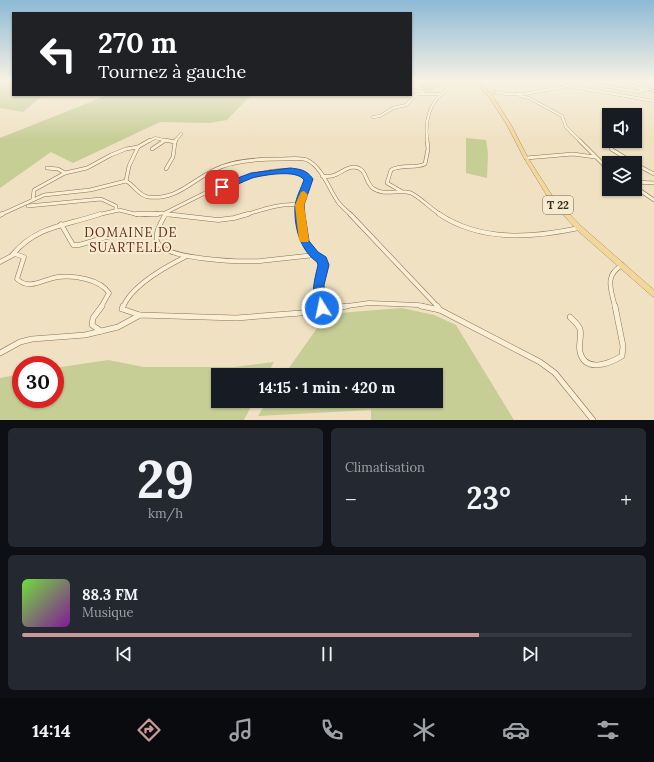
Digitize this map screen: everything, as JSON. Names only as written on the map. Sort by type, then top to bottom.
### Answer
[{"type":"main road","name":"T 22","points":[[495,101],[526,158],[546,191],[579,228],[654,294]]},
{"type":"street","points":[[373,117],[380,116],[393,108],[406,105],[410,101]]},
{"type":"street","points":[[401,192],[389,186],[387,180],[391,170],[397,167],[420,167],[425,164],[424,158],[428,151],[427,138],[430,106],[434,101]]},
{"type":"street","points":[[534,101],[562,116],[566,127],[602,164]]},
{"type":"street","points":[[166,169],[173,157],[175,142],[181,134]]},
{"type":"street","points":[[33,199],[34,190],[65,173],[87,168],[119,152],[138,147],[155,138],[175,142]]},
{"type":"street","points":[[152,149],[164,141]]},
{"type":"street","points":[[126,181],[129,166],[138,147]]},
{"type":"street","points":[[611,149],[622,156]]},
{"type":"street","points":[[526,158],[573,154],[596,158]]},
{"type":"street","points":[[0,215],[44,195],[90,190],[126,181],[132,184],[142,195],[152,198],[160,198],[185,189],[214,170],[225,165],[265,159],[307,160],[313,164],[339,202],[425,291],[440,310]]},
{"type":"street","points":[[322,176],[333,177],[340,175],[350,168],[357,167],[364,171],[374,189],[387,192],[411,193],[450,220],[476,230],[518,237],[554,234],[579,228]]},
{"type":"street","points":[[642,167],[654,174]]},
{"type":"street","points":[[47,168],[58,169],[65,173]]},
{"type":"street","points":[[314,255],[258,261],[206,259],[186,256],[169,251],[160,246],[157,241],[157,230],[165,214],[203,194],[251,176],[280,171],[300,172],[309,179],[300,205],[305,242],[314,255],[322,260],[323,265],[318,285],[319,302],[322,308]]},
{"type":"street","points":[[642,182],[654,183]]},
{"type":"street","points":[[642,192],[654,200]]},
{"type":"street","points":[[28,206],[101,199],[116,206],[116,210]]},
{"type":"street","points":[[0,262],[13,254],[22,244],[46,228],[116,210],[123,210],[137,214],[165,214],[226,219],[236,218],[263,207],[286,204],[300,205]]},
{"type":"street","points":[[61,224],[73,245],[79,245],[116,234]]},
{"type":"street","points":[[13,254],[19,254],[24,257],[17,279],[20,283],[33,285],[57,277],[68,277],[98,283],[105,286],[109,293],[108,297],[93,318],[92,325],[101,331]]},
{"type":"street","points":[[186,256],[169,265],[129,295],[123,303],[122,309],[140,314],[236,318],[301,313],[322,308],[369,303],[418,305],[440,310],[540,362],[555,373],[593,420]]},
{"type":"street","points":[[570,317],[578,325],[580,331],[580,352],[583,359],[596,366],[606,366],[622,356],[623,346],[610,276],[614,270],[622,265]]},
{"type":"street","points":[[0,353],[20,342],[32,339],[85,335],[118,327],[140,314]]},
{"type":"green space","points":[[0,101],[36,101],[23,112],[0,108]]},
{"type":"green space","points":[[94,101],[246,101],[227,120],[210,123],[160,122],[73,163],[51,152],[0,188],[0,138]]},
{"type":"green space","points":[[466,138],[486,140],[488,154],[487,178],[466,173]]},
{"type":"green space","points":[[402,308],[434,315],[456,325],[514,420],[371,420],[371,410],[258,416],[263,408],[443,408],[443,368],[289,368],[327,314]]},
{"type":"green space","points":[[108,360],[144,367],[235,367],[274,362],[271,368],[211,368],[211,408],[250,408],[244,420],[0,420],[0,378],[12,376],[12,408],[64,408],[64,367]]},
{"type":"slow traffic","points":[[304,195],[300,205],[300,215],[304,240]]},
{"type":"district","name":"DOMAINE DE SUARTELLO","points":[[131,240]]},
{"type":"route","points":[[222,187],[251,176],[280,171],[300,172],[309,179],[300,205],[300,215],[305,242],[314,255],[322,260],[323,265],[318,285],[318,294],[319,302],[322,308]]}]
